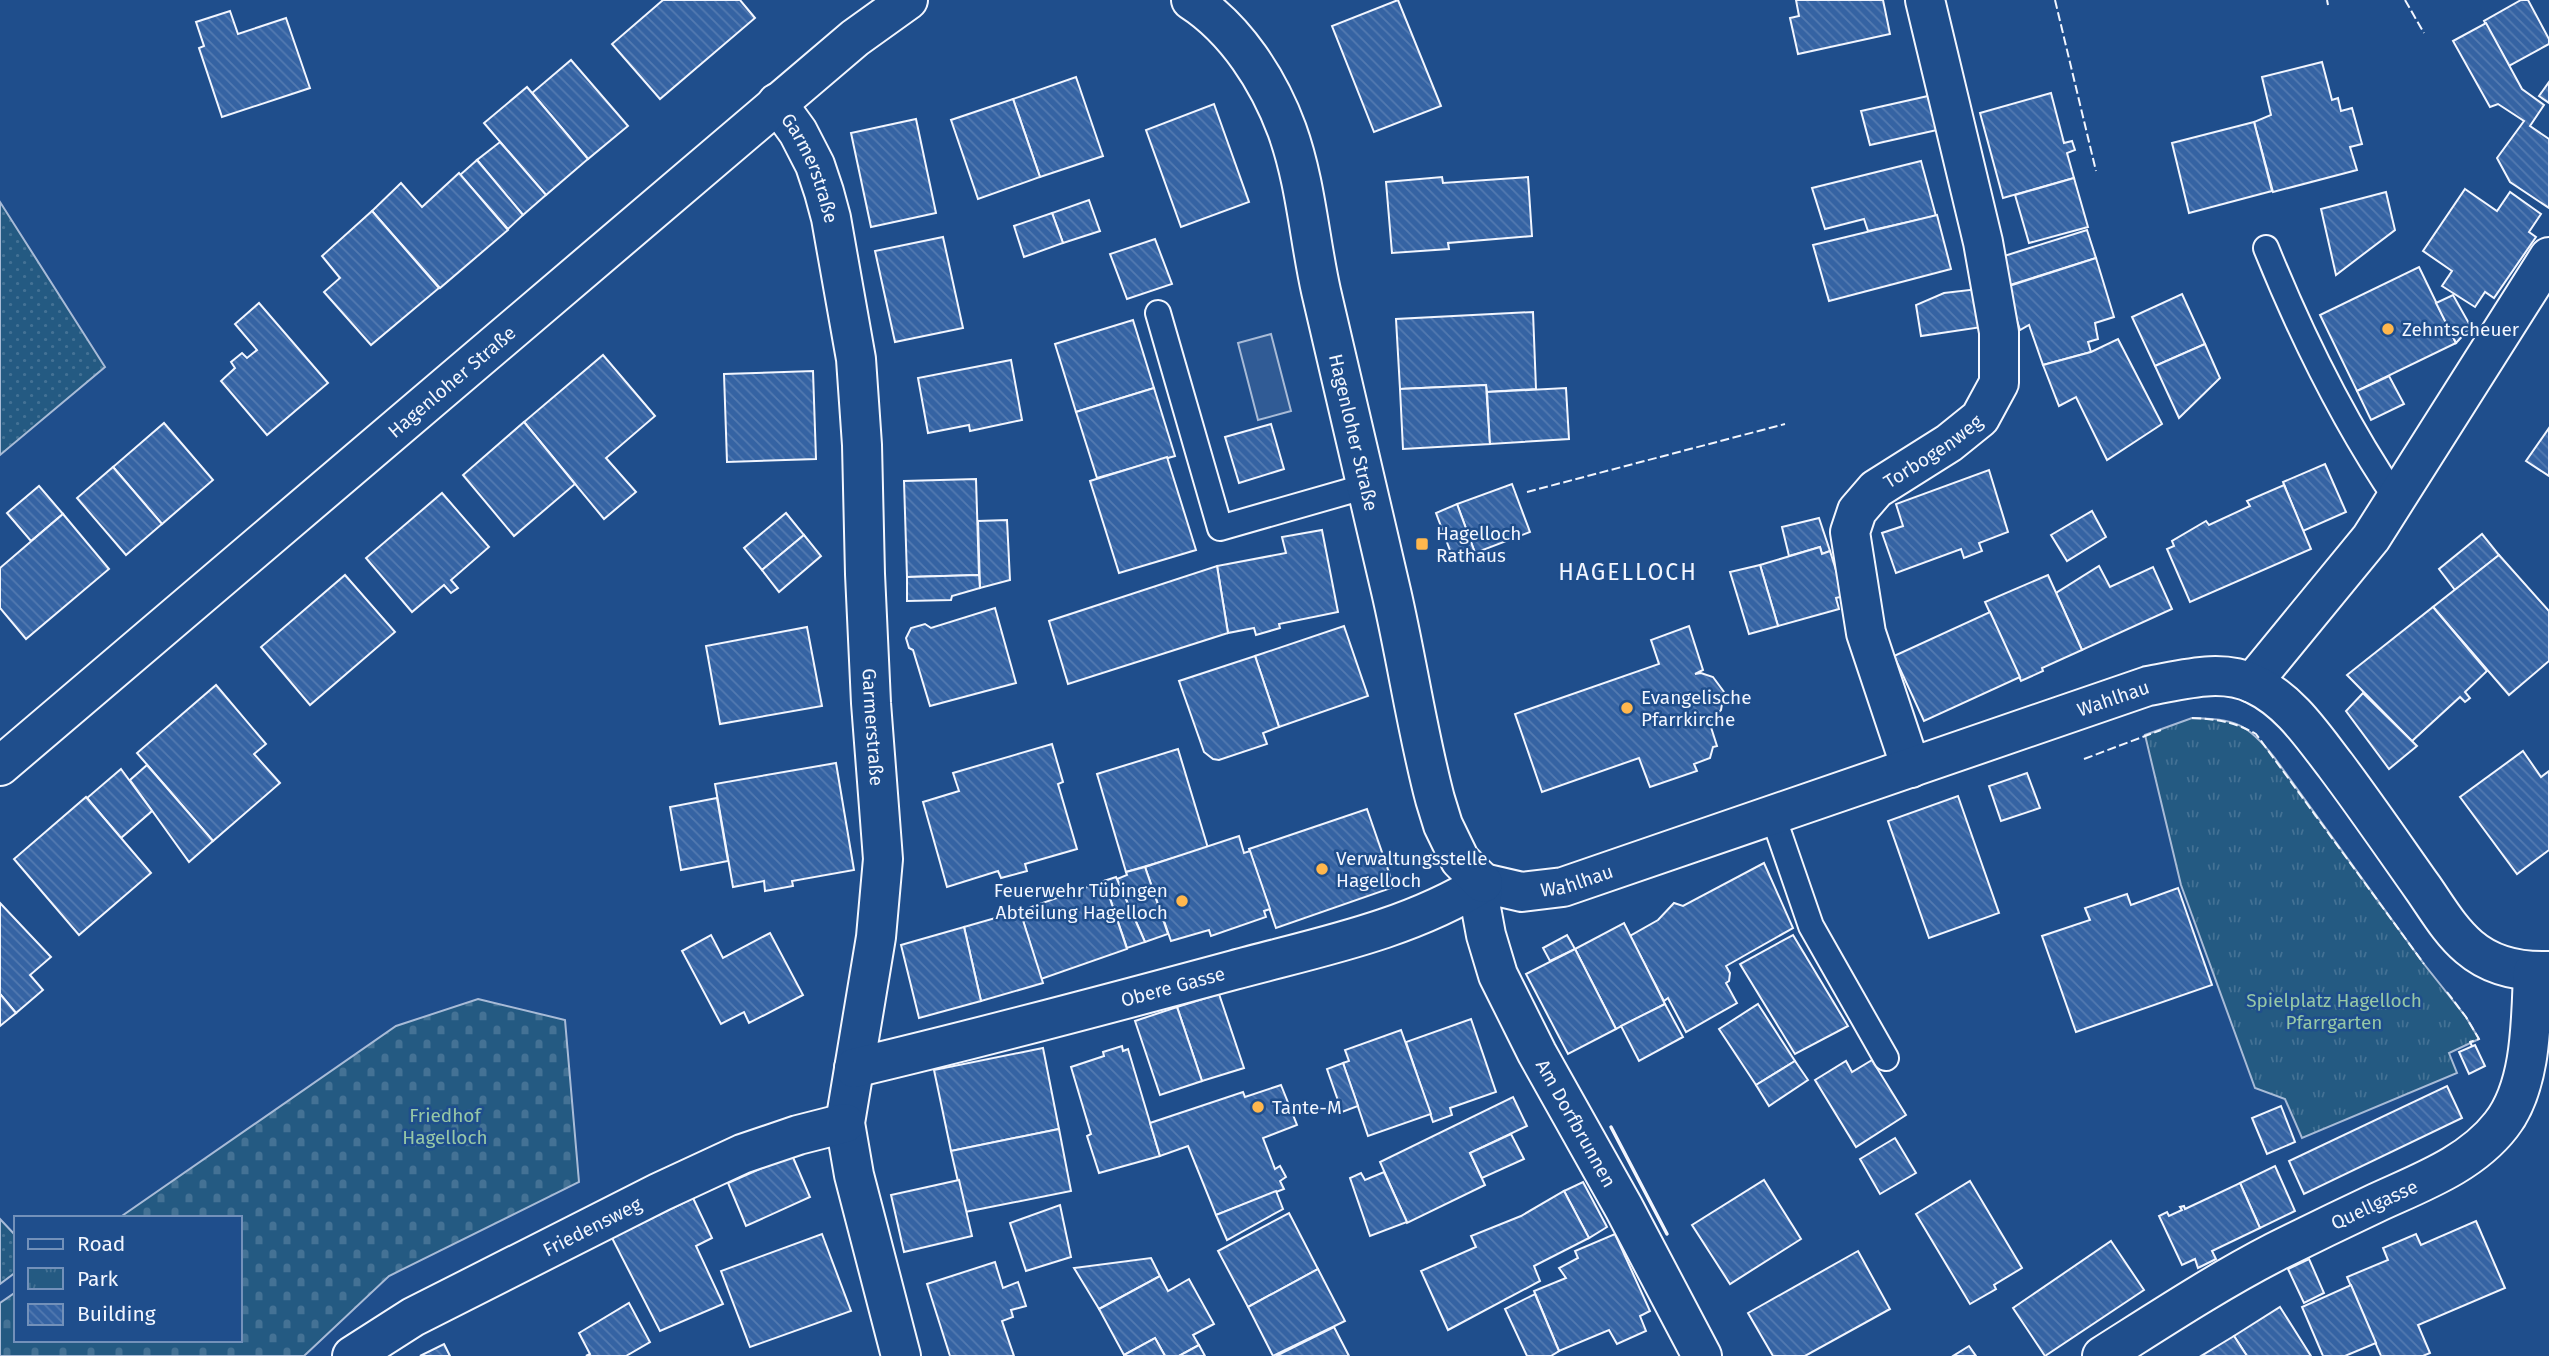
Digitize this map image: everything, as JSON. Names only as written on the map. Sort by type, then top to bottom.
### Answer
[{"type":"street","name":"Hagenloher Straße","points":[[0,766],[777,103],[855,38],[908,0]]},
{"type":"street","name":"Torbogenweg","points":[[1911,768],[1866,633],[1850,532],[1857,512],[1876,489],[1949,443],[1980,418],[1999,383],[1999,332],[1983,242],[1925,0]]},
{"type":"street","name":"Hagenloher Straße","points":[[1193,1],[1241,47],[1265,82],[1287,129],[1307,203],[1318,278],[1367,486],[1435,799],[1443,825],[1460,860],[1483,883]]},
{"type":"street","name":"Garmerstraße","points":[[777,103],[815,165],[824,191],[840,264],[859,385],[870,690],[883,859],[876,937],[845,1123],[854,1175],[901,1356]]},
{"type":"street","points":[[2252,683],[2371,538],[2549,257]]},
{"type":"street","name":"Wahlhau","points":[[1483,883],[1522,892],[1563,887],[2148,687],[2202,677],[2228,677],[2252,683]]},
{"type":"street","name":"Quellgasse","points":[[2102,1356],[2223,1281],[2330,1225],[2438,1174],[2474,1153],[2502,1125],[2521,1087],[2541,972],[2501,966],[2469,947],[2445,920],[2301,721],[2280,701],[2252,683]]},
{"type":"street","name":"Obere Gasse","points":[[854,1068],[1087,1011],[1392,927],[1455,900],[1483,883]]},
{"type":"street","name":"Am Dorfbrunnen","points":[[1483,883],[1481,908],[1498,975],[1537,1053],[1702,1356]]},
{"type":"street","name":"Friedensweg","points":[[352,1356],[413,1317],[660,1192],[742,1154],[797,1135],[845,1123]]},
{"type":"lane","points":[[2266,248],[2299,326],[2335,399],[2367,457],[2397,500]]},
{"type":"lane","points":[[1158,313],[1220,528],[1367,486]]},
{"type":"lane","points":[[1773,816],[1811,926],[1886,1058]]},
{"type":"green space","points":[[0,202],[105,367],[0,455]]},
{"type":"green space","name":"Spielplatz Hagelloch Pfarrgarten","points":[[2192,718],[2239,725],[2256,737],[2274,757],[2424,964],[2466,1017],[2479,1039],[2449,1053],[2457,1073],[2302,1138],[2285,1099],[2255,1088],[2181,885],[2145,735]]},
{"type":"green space","name":"Friedhof Hagelloch","points":[[478,999],[565,1020],[579,1182],[389,1276],[304,1356],[0,1356],[0,1303],[14,1293],[14,1342],[242,1342],[242,1216],[122,1216],[396,1026]]},
{"type":"green space","points":[[0,1219],[14,1234],[14,1274],[0,1284]]},
{"type":"shaded area","points":[[1271,334],[1291,411],[1258,420],[1238,343]]},
{"type":"building","points":[[663,0],[740,0],[755,18],[660,99],[612,44]]},
{"type":"building","points":[[1398,0],[1441,106],[1374,132],[1332,26]]},
{"type":"building","points":[[1796,0],[1883,0],[1890,34],[1798,54],[1790,18],[1799,16]]},
{"type":"building","points":[[2521,0],[2528,0],[2549,39],[2549,44],[2509,66],[2484,21]]},
{"type":"building","points":[[230,11],[238,34],[286,18],[310,88],[222,117],[199,48],[204,46],[196,22]]},
{"type":"building","points":[[2486,23],[2522,89],[2544,105],[2530,126],[2549,139],[2549,208],[2510,182],[2497,158],[2524,121],[2498,104],[2490,107],[2453,41]]},
{"type":"building","points":[[571,60],[628,126],[588,159],[532,93]]},
{"type":"building","points":[[2322,62],[2332,100],[2338,98],[2341,111],[2352,108],[2362,144],[2350,147],[2357,170],[2273,192],[2254,122],[2271,115],[2262,77]]},
{"type":"building","points":[[1076,77],[1103,156],[1040,177],[1013,99]]},
{"type":"building","points":[[2549,82],[2549,103],[2539,96]]},
{"type":"building","points":[[527,87],[588,159],[546,195],[484,123]]},
{"type":"building","points":[[2051,93],[2064,143],[2072,141],[2075,150],[2067,153],[2074,178],[2003,198],[1980,113]]},
{"type":"building","points":[[1928,96],[1937,130],[1870,145],[1861,111]]},
{"type":"building","points":[[1013,99],[1040,177],[978,199],[951,120]]},
{"type":"building","points":[[1214,104],[1249,202],[1181,227],[1146,130]]},
{"type":"building","points":[[916,119],[936,213],[871,227],[851,133]]},
{"type":"building","points":[[2254,122],[2272,191],[2189,213],[2172,143]]},
{"type":"building","points":[[500,142],[546,195],[523,215],[477,160]]},
{"type":"building","points":[[477,160],[523,215],[508,229],[460,175]]},
{"type":"building","points":[[1921,161],[1936,216],[1868,231],[1864,219],[1825,229],[1812,188]]},
{"type":"building","points":[[459,173],[508,230],[440,288],[372,211],[401,183],[422,207]]},
{"type":"building","points":[[1442,177],[1443,183],[1528,177],[1532,236],[1448,243],[1449,249],[1392,253],[1386,182]]},
{"type":"building","points":[[2074,178],[2088,227],[2029,243],[2015,195]]},
{"type":"building","points":[[2465,189],[2497,211],[2510,192],[2541,214],[2529,232],[2536,237],[2494,298],[2485,292],[2475,307],[2442,286],[2452,271],[2423,251]]},
{"type":"building","points":[[2386,192],[2395,230],[2336,275],[2321,209]]},
{"type":"building","points":[[1089,200],[1100,231],[1063,243],[1052,213]]},
{"type":"building","points":[[372,211],[439,288],[371,345],[324,292],[340,278],[322,256]]},
{"type":"building","points":[[1052,213],[1063,243],[1024,257],[1014,226]]},
{"type":"building","points":[[1937,215],[1951,269],[1829,301],[1813,245]]},
{"type":"building","points":[[2087,230],[2096,258],[2010,285],[2001,257]]},
{"type":"building","points":[[943,237],[963,328],[895,342],[875,251]]},
{"type":"building","points":[[1155,239],[1172,284],[1127,299],[1110,254]]},
{"type":"building","points":[[2096,258],[2114,317],[2095,323],[2098,339],[2088,342],[2091,352],[2043,365],[2029,325],[2020,330],[2006,287]]},
{"type":"building","name":"Zehntscheuer","points":[[2419,267],[2456,343],[2357,391],[2320,315]]},
{"type":"building","points":[[1978,289],[1982,327],[1921,336],[1916,305],[1944,293]]},
{"type":"building","points":[[2182,294],[2205,344],[2155,366],[2132,317]]},
{"type":"building","points":[[2453,295],[2471,327],[2456,343],[2436,303]]},
{"type":"building","points":[[259,303],[328,383],[267,435],[221,381],[235,368],[231,362],[242,353],[247,358],[257,350],[235,324]]},
{"type":"building","points":[[1533,312],[1536,389],[1487,392],[1486,385],[1400,389],[1396,319]]},
{"type":"building","points":[[1133,320],[1154,388],[1076,412],[1055,344]]},
{"type":"building","points":[[2118,339],[2162,424],[2107,460],[2076,397],[2059,406],[2043,365],[2091,352]]},
{"type":"building","points":[[2205,344],[2220,378],[2179,418],[2155,366]]},
{"type":"building","points":[[603,355],[655,416],[606,458],[636,492],[604,519],[524,422]]},
{"type":"building","points":[[1011,360],[1022,420],[970,431],[969,425],[928,433],[918,378]]},
{"type":"building","points":[[813,371],[816,459],[727,462],[724,374]]},
{"type":"building","points":[[2389,376],[2404,404],[2371,420],[2357,391]]},
{"type":"building","points":[[1486,385],[1490,444],[1403,449],[1400,389]]},
{"type":"building","points":[[1154,388],[1175,456],[1097,478],[1076,412]]},
{"type":"building","points":[[1566,388],[1569,439],[1490,444],[1487,392]]},
{"type":"building","points":[[524,422],[575,484],[514,536],[463,475]]},
{"type":"building","points":[[164,423],[213,480],[162,524],[113,467]]},
{"type":"building","points":[[1271,424],[1284,469],[1239,483],[1225,437]]},
{"type":"building","points":[[2549,428],[2549,476],[2526,461]]},
{"type":"building","points":[[1167,457],[1196,550],[1119,573],[1090,481]]},
{"type":"building","points":[[2325,464],[2346,512],[2303,531],[2283,482]]},
{"type":"building","points":[[113,467],[162,524],[126,555],[77,498]]},
{"type":"building","points":[[1989,470],[2008,532],[1979,543],[1982,551],[1964,558],[1961,549],[1896,573],[1882,533],[1903,526],[1896,504]]},
{"type":"building","points":[[976,479],[979,575],[907,577],[904,481]]},
{"type":"building","points":[[1512,484],[1530,532],[1475,553],[1457,504]]},
{"type":"building","points":[[2284,485],[2311,549],[2190,602],[2167,549],[2174,546],[2172,541],[2206,521],[2209,525],[2250,506],[2247,501]]},
{"type":"building","points":[[39,486],[63,514],[31,541],[7,513]]},
{"type":"building","points":[[442,493],[489,547],[451,580],[458,588],[451,593],[444,585],[412,612],[366,558]]},
{"type":"building","points":[[1457,504],[1475,553],[1454,561],[1436,513]]},
{"type":"building","points":[[2092,511],[2106,537],[2067,561],[2051,535]]},
{"type":"building","points":[[786,513],[804,535],[762,570],[744,548]]},
{"type":"building","points":[[63,514],[109,569],[26,639],[0,608],[0,568]]},
{"type":"building","points":[[1819,518],[1830,551],[1822,554],[1820,547],[1789,556],[1782,527]]},
{"type":"building","points":[[1007,520],[1010,580],[980,588],[978,521]]},
{"type":"building","points":[[1322,530],[1338,612],[1279,624],[1280,628],[1256,635],[1254,628],[1228,633],[1217,566],[1286,553],[1282,537]]},
{"type":"building","points":[[2482,534],[2499,555],[2455,590],[2439,569]]},
{"type":"building","points":[[804,535],[821,556],[779,592],[762,570]]},
{"type":"building","points":[[1820,547],[1822,554],[1830,551],[1844,596],[1836,598],[1839,609],[1778,626],[1760,565]]},
{"type":"building","points":[[2499,555],[2549,611],[2549,661],[2509,695],[2433,607]]},
{"type":"building","points":[[1760,565],[1778,626],[1749,634],[1730,572]]},
{"type":"building","points":[[1217,566],[1228,633],[1068,684],[1049,621]]},
{"type":"building","points":[[2099,566],[2110,587],[2153,567],[2172,609],[2082,650],[2056,593]]},
{"type":"building","points":[[345,575],[395,632],[310,705],[261,647]]},
{"type":"building","points":[[979,575],[980,588],[952,596],[951,600],[907,601],[907,577]]},
{"type":"building","points":[[2048,575],[2082,650],[2021,681],[1985,602]]},
{"type":"building","points":[[2433,607],[2487,671],[2465,692],[2470,698],[2465,702],[2460,697],[2412,741],[2347,675]]},
{"type":"building","points":[[995,608],[1016,683],[930,706],[913,650],[909,648],[906,638],[911,628],[925,624],[931,628]]},
{"type":"building","points":[[1990,612],[2020,677],[1924,721],[1894,656]]},
{"type":"building","points":[[1344,626],[1368,696],[1279,727],[1255,656]]},
{"type":"building","name":"Evangelische Pfarrkirche","points":[[1689,626],[1703,670],[1695,674],[1713,677],[1724,692],[1721,710],[1709,721],[1717,746],[1713,747],[1710,758],[1694,764],[1697,771],[1650,787],[1639,758],[1542,792],[1515,714],[1659,664],[1651,640]]},
{"type":"building","points":[[807,627],[822,706],[720,724],[706,646]]},
{"type":"building","points":[[1255,656],[1279,727],[1263,733],[1267,744],[1219,760],[1213,759],[1204,752],[1179,681]]},
{"type":"building","points":[[216,685],[266,744],[254,754],[280,783],[213,841],[137,753]]},
{"type":"building","points":[[2363,693],[2417,746],[2389,769],[2346,711]]},
{"type":"building","points":[[1052,744],[1063,782],[1058,784],[1077,849],[1025,864],[1027,871],[1001,878],[998,871],[947,887],[923,802],[959,791],[953,773]]},
{"type":"building","points":[[1178,749],[1208,848],[1126,872],[1097,774]]},
{"type":"building","points":[[2523,751],[2541,777],[2549,771],[2549,850],[2517,874],[2460,797]]},
{"type":"building","points":[[836,763],[854,870],[792,881],[793,886],[765,891],[764,881],[733,887],[715,784]]},
{"type":"building","points":[[147,765],[213,841],[189,862],[130,780]]},
{"type":"building","points":[[121,769],[152,811],[121,838],[87,798]]},
{"type":"building","points":[[2027,773],[2040,808],[2001,821],[1989,786]]},
{"type":"building","points":[[1958,796],[1999,913],[1929,938],[1888,821]]},
{"type":"building","points":[[86,797],[151,873],[79,935],[14,859]]},
{"type":"building","points":[[717,798],[728,861],[681,870],[670,807]]},
{"type":"building","name":"Verwaltungsstelle Hagelloch","points":[[1367,809],[1394,887],[1276,928],[1249,849]]},
{"type":"building","points":[[1239,836],[1244,853],[1250,851],[1270,909],[1264,911],[1266,917],[1211,936],[1209,930],[1171,941],[1145,867]]},
{"type":"building","points":[[1764,863],[1793,928],[1726,966],[1730,973],[1726,983],[1737,1003],[1686,1032],[1668,998],[1664,1001],[1630,936],[1658,920],[1674,903],[1683,906]]},
{"type":"building","points":[[1145,867],[1168,934],[1145,942],[1117,879],[1127,875],[1126,872]]},
{"type":"building","points":[[1116,877],[1145,942],[1127,948],[1104,881]]},
{"type":"building","points":[[1104,881],[1127,949],[1041,979],[1020,911]]},
{"type":"building","points":[[2178,888],[2212,985],[2076,1032],[2042,936],[2090,920],[2085,908],[2127,894],[2131,905]]},
{"type":"building","points":[[0,903],[51,957],[30,975],[43,990],[16,1013],[0,994]]},
{"type":"building","points":[[1020,911],[1043,983],[981,1001],[964,927]]},
{"type":"building","points":[[1624,923],[1665,1004],[1616,1029],[1575,949]]},
{"type":"building","points":[[964,927],[981,1001],[919,1018],[901,945]]},
{"type":"building","points":[[770,933],[803,995],[749,1023],[744,1012],[721,1024],[682,951],[711,935],[723,958]]},
{"type":"building","points":[[1567,935],[1575,949],[1550,961],[1543,948]]},
{"type":"building","points":[[1793,935],[1848,1026],[1795,1054],[1740,964]]},
{"type":"building","points":[[1575,949],[1616,1029],[1568,1054],[1526,974]]},
{"type":"building","points":[[0,994],[16,1013],[0,1026]]},
{"type":"building","points":[[1219,994],[1244,1068],[1202,1081],[1177,1007]]},
{"type":"building","points":[[1665,1004],[1683,1037],[1639,1061],[1621,1026]]},
{"type":"building","points":[[1758,1004],[1795,1061],[1756,1085],[1719,1029]]},
{"type":"building","points":[[1177,1007],[1202,1081],[1160,1095],[1135,1021]]},
{"type":"building","points":[[1471,1019],[1496,1092],[1450,1108],[1452,1115],[1433,1122],[1406,1042]]},
{"type":"building","points":[[1401,1030],[1431,1114],[1368,1136],[1343,1063],[1349,1061],[1345,1050]]},
{"type":"building","points":[[2475,1045],[2485,1066],[2469,1074],[2459,1052]]},
{"type":"building","points":[[1122,1046],[1123,1051],[1128,1049],[1160,1156],[1099,1173],[1087,1136],[1091,1134],[1071,1067],[1104,1056],[1103,1052]]},
{"type":"building","points":[[1043,1048],[1059,1129],[951,1151],[934,1070]]},
{"type":"building","points":[[1872,1060],[1906,1115],[1856,1147],[1815,1080],[1846,1061],[1852,1072]]},
{"type":"building","points":[[1795,1061],[1808,1080],[1769,1106],[1756,1085]]},
{"type":"building","points":[[1343,1063],[1358,1106],[1342,1112],[1327,1069]]},
{"type":"building","points":[[1281,1085],[1297,1125],[1263,1138],[1275,1169],[1280,1166],[1286,1177],[1280,1181],[1284,1189],[1216,1215],[1188,1146],[1160,1156],[1150,1123],[1243,1092],[1245,1097]]},
{"type":"building","points":[[2447,1086],[2462,1118],[2304,1194],[2289,1161]]},
{"type":"building","points":[[1513,1097],[1527,1126],[1470,1153],[1485,1185],[1407,1223],[1380,1162]]},
{"type":"building","points":[[2281,1106],[2295,1142],[2267,1154],[2252,1118]]},
{"type":"building","points":[[1059,1129],[1071,1191],[965,1212],[951,1151]]},
{"type":"building","points":[[1511,1134],[1524,1159],[1482,1178],[1470,1153]]},
{"type":"building","points":[[1895,1138],[1916,1173],[1880,1194],[1860,1159]]},
{"type":"building","points":[[792,1155],[810,1197],[746,1226],[728,1183]]},
{"type":"building","points":[[2275,1166],[2295,1211],[2260,1228],[2240,1183]]},
{"type":"building","points":[[1384,1172],[1407,1222],[1370,1236],[1350,1178],[1361,1173],[1365,1180]]},
{"type":"building","points":[[959,1180],[972,1236],[904,1252],[891,1195]]},
{"type":"building","points":[[1764,1180],[1801,1239],[1730,1284],[1692,1225]]},
{"type":"building","points":[[1970,1181],[2022,1268],[1994,1285],[1996,1289],[1970,1304],[1916,1214]]},
{"type":"building","points":[[1583,1182],[1607,1227],[1589,1238],[1564,1191]]},
{"type":"building","points":[[2240,1183],[2260,1228],[2212,1251],[2216,1259],[2198,1268],[2195,1259],[2182,1265],[2159,1216],[2167,1212],[2169,1216],[2182,1210],[2180,1207],[2184,1206],[2185,1209]]},
{"type":"building","points":[[1276,1191],[1283,1209],[1227,1240],[1216,1215]]},
{"type":"building","points":[[1564,1191],[1589,1238],[1534,1266],[1540,1281],[1448,1330],[1421,1271],[1476,1247],[1471,1236],[1521,1216]]},
{"type":"building","points":[[693,1198],[712,1238],[696,1246],[723,1304],[660,1331],[612,1238]]},
{"type":"building","points":[[1060,1205],[1071,1257],[1026,1271],[1010,1223]]},
{"type":"building","points":[[1289,1213],[1318,1269],[1248,1307],[1218,1251]]},
{"type":"building","points":[[2476,1221],[2505,1288],[2418,1325],[2430,1353],[2423,1356],[2381,1356],[2347,1277],[2388,1260],[2383,1248],[2416,1234],[2421,1245]]},
{"type":"building","points":[[822,1234],[851,1311],[750,1347],[721,1271]]},
{"type":"building","points":[[1615,1234],[1650,1311],[1640,1316],[1646,1331],[1617,1344],[1609,1330],[1559,1351],[1534,1291],[1566,1278],[1559,1268],[1578,1258],[1575,1251]]},
{"type":"building","points":[[2111,1241],[2144,1290],[2045,1356],[2013,1308]]},
{"type":"building","points":[[1858,1251],[1890,1309],[1805,1356],[1773,1356],[1748,1313]]},
{"type":"building","points":[[1151,1258],[1160,1276],[1099,1309],[1074,1268]]},
{"type":"building","points":[[2309,1259],[2324,1293],[2304,1303],[2288,1269]]},
{"type":"building","points":[[995,1262],[1003,1288],[1018,1282],[1026,1306],[1011,1310],[1013,1317],[1002,1321],[1014,1356],[950,1356],[927,1284]]},
{"type":"building","points":[[1318,1269],[1345,1321],[1273,1356],[1248,1307]]},
{"type":"building","points":[[1160,1276],[1168,1291],[1189,1279],[1214,1324],[1193,1335],[1199,1345],[1179,1356],[1165,1356],[1155,1338],[1124,1355],[1099,1309]]},
{"type":"building","points":[[2351,1285],[2376,1343],[2345,1356],[2323,1356],[2302,1307]]},
{"type":"building","points":[[1535,1294],[1559,1351],[1551,1356],[1527,1356],[1505,1309]]},
{"type":"building","points":[[629,1303],[650,1342],[626,1356],[586,1356],[590,1354],[579,1333]]},
{"type":"building","points":[[2280,1307],[2311,1356],[2247,1356],[2234,1336]]},
{"type":"building","points":[[1334,1327],[1349,1356],[1276,1356]]},
{"type":"building","points":[[2234,1336],[2247,1356],[2201,1356]]},
{"type":"building","points":[[1155,1338],[1165,1356],[1124,1356],[1124,1355]]},
{"type":"building","points":[[444,1344],[450,1356],[420,1356]]},
{"type":"building","points":[[1199,1345],[1205,1356],[1179,1356]]},
{"type":"building","points":[[1969,1346],[1976,1356],[1953,1356]]},
{"type":"fence","points":[[2055,0],[2096,171]]},
{"type":"fence","points":[[2327,0],[2328,5]]},
{"type":"fence","points":[[2405,0],[2424,33]]},
{"type":"fence","points":[[1527,492],[1785,424]]},
{"type":"fence","points":[[2192,718],[2225,722],[2256,734],[2424,964]]},
{"type":"fence","points":[[2084,759],[2161,730]]},
{"type":"fence","points":[[2447,992],[2479,1039],[2470,1042],[2472,1046]]},
{"type":"wall","points":[[1611,1127],[1667,1234]]},
{"type":"place","name":"Zehntscheuer","points":[[2388,329]]},
{"type":"place","name":"Hagelloch Rathaus","points":[[1422,544]]},
{"type":"place","name":"Evangelische Pfarrkirche","points":[[1627,708]]},
{"type":"place","name":"Verwaltungsstelle Hagelloch","points":[[1322,869]]},
{"type":"place","name":"Feuerwehr Tübingen Abteilung Hagelloch","points":[[1182,901]]},
{"type":"place","name":"Tante-M","points":[[1258,1107]]},
{"type":"district","name":"HAGELLOCH","points":[[1628,572]]}]
